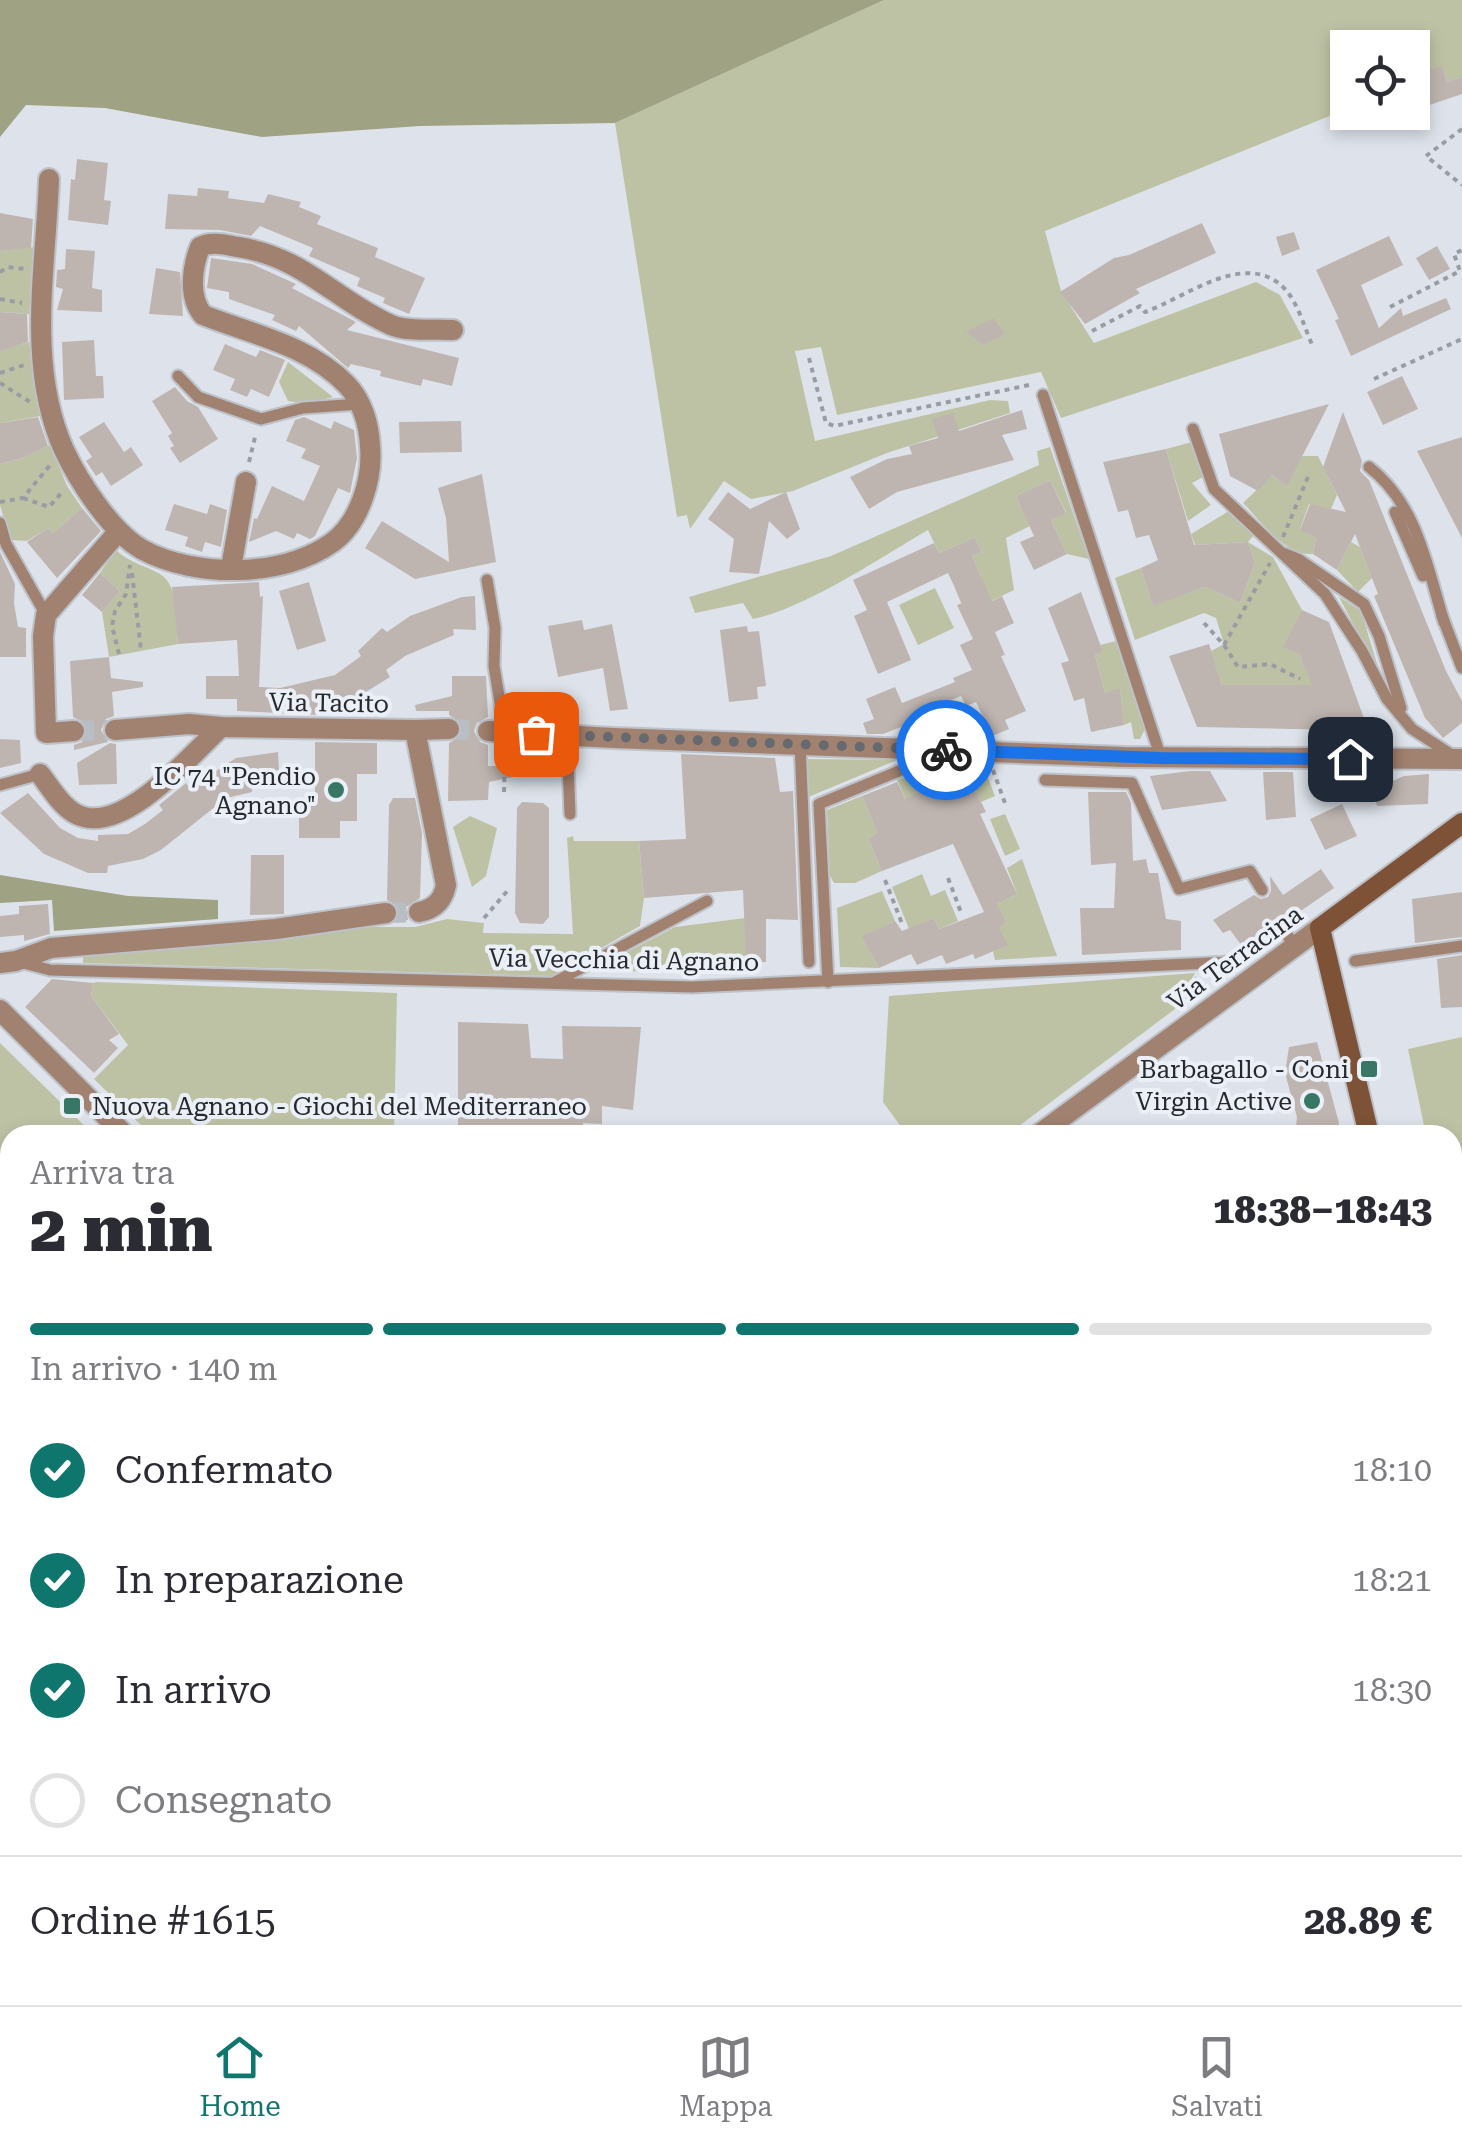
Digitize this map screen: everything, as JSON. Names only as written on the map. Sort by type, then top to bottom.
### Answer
[{"type":"main road","name":"Via Terracina","points":[[1320,928],[1462,823]]},
{"type":"main road","points":[[1320,928],[1367,1125]]},
{"type":"street","points":[[49,179],[41,306],[42,358],[49,401],[64,449],[118,532],[163,559],[187,566],[231,568],[299,559],[333,542],[346,528],[366,490],[372,462],[369,428],[347,384],[284,343],[203,315],[195,305],[193,293],[200,247],[220,244],[253,249],[301,267],[393,326],[453,330]]},
{"type":"street","points":[[231,568],[246,482]]},
{"type":"street","points":[[74,730],[46,732],[46,614],[118,532]]},
{"type":"street","name":"Via Tacito","points":[[115,730],[189,724],[416,730],[446,885],[444,896],[430,910],[420,912]]},
{"type":"street","points":[[40,774],[66,807],[79,816],[110,818],[170,776],[221,727]]},
{"type":"street","points":[[416,730],[449,729]]},
{"type":"street","points":[[497,732],[1161,758],[1460,759]]},
{"type":"street","points":[[8,962],[51,948],[276,929],[386,913]]},
{"type":"street","name":"Via Terracina","points":[[1052,1125],[1320,928]]},
{"type":"street","points":[[0,1010],[115,1125]]},
{"type":"lane","points":[[178,376],[198,397],[261,419],[302,408],[360,404]]},
{"type":"lane","points":[[1043,395],[1161,758]]},
{"type":"lane","points":[[1193,429],[1214,490],[1325,594],[1387,698],[1412,729],[1460,759]]},
{"type":"lane","points":[[1368,467],[1388,482],[1406,508],[1444,622]]},
{"type":"lane","points":[[1395,512],[1462,668]]},
{"type":"lane","points":[[0,523],[6,544],[46,614]]},
{"type":"lane","points":[[1276,551],[1298,559],[1364,604],[1379,636],[1394,694],[1412,729]]},
{"type":"lane","points":[[487,580],[495,628],[497,732]]},
{"type":"lane","points":[[567,736],[570,814]]},
{"type":"lane","points":[[800,744],[809,962]]},
{"type":"lane","points":[[828,982],[818,804],[899,771]]},
{"type":"lane","points":[[0,785],[40,774]]},
{"type":"lane","points":[[1045,780],[1132,783],[1179,889],[1250,871],[1262,890]]},
{"type":"lane","points":[[551,984],[707,901]]},
{"type":"lane","points":[[1282,924],[1294,947]]},
{"type":"lane","points":[[1355,962],[1462,946]]},
{"type":"lane","name":"Via Vecchia di Agnano","points":[[8,962],[50,970],[692,988],[1231,962]]},
{"type":"path","points":[[1462,129],[1426,156],[1462,185]]},
{"type":"path","points":[[1390,307],[1460,271],[1454,254],[1462,250]]},
{"type":"path","points":[[1092,331],[1140,306],[1145,312],[1164,305],[1194,286],[1236,275],[1266,274],[1287,291],[1313,346]]},
{"type":"path","points":[[1374,379],[1462,339]]},
{"type":"path","points":[[0,374],[42,358]]},
{"type":"path","points":[[809,358],[826,422],[834,426],[1016,386],[1034,384],[1043,395]]},
{"type":"path","points":[[0,383],[37,407],[49,401]]},
{"type":"path","points":[[246,482],[261,419]]},
{"type":"path","points":[[23,498],[64,449]]},
{"type":"path","points":[[0,502],[23,498],[49,507],[78,474]]},
{"type":"path","points":[[120,654],[112,626],[115,611],[126,594],[131,563],[142,650]]},
{"type":"path","points":[[1204,623],[1238,667],[1270,664],[1300,679]]},
{"type":"path","points":[[497,732],[504,792]]},
{"type":"path","points":[[987,751],[1006,806]]},
{"type":"path","points":[[948,878],[962,915]]},
{"type":"path","points":[[884,880],[903,926]]},
{"type":"path","points":[[484,918],[509,889]]},
{"type":"path","points":[[1180,1011],[1204,964]]},
{"type":"green space","points":[[0,0],[884,0],[615,123],[420,126],[262,137],[105,108],[26,105],[0,137]]},
{"type":"green space","points":[[884,0],[1462,0],[1462,77],[1447,82],[1442,67],[1430,71],[1430,30],[1330,30],[1330,116],[1045,231],[1061,291],[1094,343],[1256,282],[1280,295],[1303,338],[1061,418],[1041,372],[837,415],[821,347],[795,351],[815,441],[990,400],[1008,401],[1010,413],[887,453],[793,491],[751,499],[724,481],[690,529],[687,515],[677,517],[615,123]]},
{"type":"green space","points":[[36,247],[29,314],[0,312],[0,251]]},
{"type":"green space","points":[[29,342],[40,416],[0,423],[0,350]]},
{"type":"green space","points":[[288,362],[333,397],[307,404],[288,401],[279,382]]},
{"type":"green space","points":[[1192,442],[1203,477],[1192,483],[1211,505],[1188,521],[1166,449]]},
{"type":"green space","points":[[50,445],[67,486],[82,508],[53,533],[48,528],[27,541],[10,540],[0,505],[0,464]]},
{"type":"green space","points":[[1050,447],[1089,559],[1067,554],[1051,520],[1066,512],[1050,480],[1016,496],[1030,526],[1006,538],[1014,590],[983,605],[961,603],[955,588],[981,576],[972,556],[982,552],[975,537],[939,553],[928,530],[842,581],[774,613],[753,619],[743,603],[695,613],[689,597],[831,556],[1039,465],[1037,451]]},
{"type":"green space","points":[[1302,456],[1318,456],[1337,495],[1331,509],[1309,504],[1300,529],[1316,538],[1313,554],[1283,543],[1243,503],[1272,475],[1286,485]]},
{"type":"green space","points":[[1229,511],[1254,535],[1248,542],[1195,545],[1191,534]]},
{"type":"green space","points":[[1248,542],[1273,557],[1302,610],[1299,654],[1315,691],[1288,685],[1222,685],[1211,651],[1224,644],[1216,618],[1204,613],[1135,640],[1115,578],[1141,568],[1153,605],[1205,587],[1240,603],[1255,563]]},
{"type":"green space","points":[[1351,542],[1360,547],[1372,578],[1358,592],[1337,570]]},
{"type":"green space","points":[[116,550],[160,574],[171,587],[178,644],[109,657],[102,612],[120,591],[100,573]]},
{"type":"green space","points":[[935,588],[954,628],[918,645],[899,605]]},
{"type":"green space","points":[[1339,597],[1361,611],[1381,677]]},
{"type":"green space","points":[[1116,641],[1145,729],[1140,739],[1134,739],[1131,722],[1124,725],[1120,689],[1105,693],[1095,655],[1102,652],[1100,645]]},
{"type":"green space","points":[[804,759],[897,760],[806,798]]},
{"type":"green space","points":[[981,760],[995,796],[981,802],[970,780],[948,786],[946,781],[908,806],[897,780],[950,762]]},
{"type":"green space","points":[[862,796],[873,821],[884,819],[889,828],[868,838],[882,871],[855,883],[834,883],[830,876],[827,810]]},
{"type":"green space","points":[[1005,814],[1020,849],[1005,856],[990,819]]},
{"type":"green space","points":[[470,816],[497,828],[486,876],[472,887],[453,827]]},
{"type":"green space","points":[[573,836],[574,841],[639,841],[644,898],[640,926],[552,976],[83,963],[83,955],[288,939],[357,927],[415,927],[447,919],[484,923],[483,933],[573,934],[567,838]]},
{"type":"green space","points":[[1022,859],[1057,956],[995,960],[997,904],[1017,894],[1007,868]]},
{"type":"green space","points":[[922,874],[931,896],[945,890],[958,921],[939,929],[934,918],[909,929],[892,887]]},
{"type":"green space","points":[[0,875],[128,896],[218,900],[218,919],[54,931],[52,900],[0,903]]},
{"type":"green space","points":[[882,891],[895,921],[863,936],[879,968],[840,967],[837,908]]},
{"type":"green space","points":[[745,918],[747,972],[591,971],[675,927]]},
{"type":"green space","points":[[1195,973],[1175,1009],[1020,1125],[900,1125],[883,1102],[889,996]]},
{"type":"green space","points":[[93,983],[397,993],[394,1125],[141,1125],[94,1079],[128,1045],[91,996]]},
{"type":"green space","points":[[1462,1037],[1462,1125],[1424,1125],[1408,1049]]},
{"type":"green space","points":[[0,1043],[84,1125],[0,1125]]},
{"type":"building","points":[[1442,66],[1447,82],[1462,77],[1462,94],[1430,105],[1430,70]]},
{"type":"building","points":[[77,159],[108,163],[104,200],[111,201],[108,225],[68,220],[71,179],[75,180]]},
{"type":"building","points":[[198,188],[229,191],[228,198],[264,203],[268,194],[301,202],[299,207],[321,216],[317,224],[378,248],[375,257],[425,278],[409,314],[357,286],[360,278],[309,256],[313,248],[260,226],[251,236],[220,230],[165,229],[168,194],[197,196]]},
{"type":"building","points":[[0,213],[33,219],[31,248],[0,251]]},
{"type":"building","points":[[1202,223],[1216,253],[1136,289],[1140,293],[1085,324],[1060,292],[1114,258]]},
{"type":"building","points":[[1294,232],[1300,249],[1282,256],[1276,237]]},
{"type":"building","points":[[1389,236],[1403,265],[1361,285],[1379,328],[1401,308],[1403,316],[1446,298],[1451,309],[1351,356],[1316,270]]},
{"type":"building","points":[[1437,246],[1450,269],[1429,280],[1416,258]]},
{"type":"building","points":[[66,249],[95,251],[92,288],[102,290],[102,312],[57,310],[63,289],[56,287],[57,270],[65,269]]},
{"type":"building","points":[[211,258],[252,264],[296,284],[292,288],[356,322],[347,330],[459,358],[452,386],[423,379],[421,386],[380,376],[381,371],[351,364],[348,368],[299,326],[296,331],[272,320],[275,315],[229,299],[229,292],[207,288]]},
{"type":"building","points":[[156,268],[180,272],[183,316],[149,314]]},
{"type":"building","points":[[0,312],[27,314],[28,342],[0,351]]},
{"type":"building","points":[[993,318],[1005,334],[983,345],[966,332]]},
{"type":"building","points":[[94,340],[96,376],[103,376],[104,398],[64,400],[62,342]]},
{"type":"building","points":[[225,344],[256,357],[260,350],[285,360],[269,397],[251,389],[247,397],[230,390],[235,379],[213,370]]},
{"type":"building","points":[[1402,376],[1418,409],[1383,425],[1367,392]]},
{"type":"building","points":[[175,387],[198,407],[218,439],[180,463],[170,448],[174,446],[168,436],[172,433],[152,401]]},
{"type":"building","points":[[1329,404],[1287,486],[1272,475],[1258,491],[1230,476],[1219,434]]},
{"type":"building","points":[[1022,410],[1027,429],[1002,435],[1014,460],[897,492],[869,509],[850,477],[887,459],[912,454],[909,446],[938,438],[932,419],[953,413],[959,431]]},
{"type":"building","points":[[1343,412],[1362,461],[1360,471],[1369,480],[1446,671],[1462,701],[1462,723],[1443,738],[1425,718],[1374,596],[1378,594],[1355,534],[1337,570],[1313,554],[1316,538],[1300,530],[1310,504],[1346,512],[1323,467]]},
{"type":"building","points":[[38,417],[48,446],[0,464],[0,423]]},
{"type":"building","points":[[304,417],[331,429],[334,421],[354,430],[357,458],[350,493],[338,488],[310,539],[297,533],[294,539],[276,531],[249,542],[254,518],[257,519],[272,486],[304,501],[320,466],[301,458],[306,449],[286,441],[295,420]]},
{"type":"building","points":[[461,421],[462,452],[400,453],[399,422]]},
{"type":"building","points":[[104,422],[124,452],[131,447],[143,465],[111,486],[102,472],[96,476],[86,461],[92,457],[79,437]]},
{"type":"building","points":[[1462,437],[1462,538],[1417,451]]},
{"type":"building","points":[[1166,449],[1194,545],[1248,542],[1255,563],[1240,603],[1205,587],[1153,606],[1141,568],[1158,560],[1149,535],[1136,538],[1128,510],[1118,512],[1103,462]]},
{"type":"building","points":[[482,474],[496,562],[415,579],[365,548],[382,521],[449,562],[446,518],[438,488]]},
{"type":"building","points":[[1050,480],[1066,513],[1051,520],[1067,554],[1034,570],[1020,542],[1034,536],[1016,496]]},
{"type":"building","points":[[728,492],[750,509],[786,492],[800,529],[787,539],[769,521],[759,574],[729,572],[734,539],[708,519]]},
{"type":"building","points":[[174,504],[207,514],[210,504],[227,510],[221,547],[205,542],[202,552],[185,546],[188,537],[165,530]]},
{"type":"building","points":[[82,508],[101,531],[57,578],[27,542],[48,528],[53,533]]},
{"type":"building","points":[[975,537],[982,552],[972,556],[992,601],[1002,596],[1014,623],[995,632],[1005,655],[1001,656],[1026,711],[1005,720],[1009,729],[992,736],[976,702],[966,706],[961,696],[928,710],[935,728],[916,736],[904,735],[901,727],[883,734],[867,734],[863,723],[874,719],[866,699],[895,687],[902,703],[955,682],[953,678],[972,670],[960,645],[973,639],[948,573],[887,602],[911,660],[878,674],[854,616],[867,610],[853,580],[934,543],[939,553]]},
{"type":"building","points":[[0,552],[15,584],[18,627],[26,628],[26,657],[0,657]]},
{"type":"building","points":[[100,573],[120,591],[102,612],[82,595]]},
{"type":"building","points":[[259,582],[260,597],[263,596],[259,687],[280,688],[335,675],[361,656],[358,651],[382,628],[387,632],[410,616],[462,597],[475,596],[476,630],[453,629],[454,635],[405,656],[386,670],[390,677],[340,708],[317,715],[237,711],[237,699],[206,699],[206,676],[239,676],[237,640],[178,644],[172,587]]},
{"type":"building","points":[[309,582],[326,641],[297,650],[279,591]]},
{"type":"building","points":[[1081,592],[1103,652],[1095,655],[1105,693],[1120,688],[1124,725],[1091,732],[1084,698],[1074,701],[1061,663],[1069,661],[1048,608]]},
{"type":"building","points":[[1302,610],[1329,622],[1365,721],[1337,730],[1197,727],[1169,656],[1209,644],[1222,685],[1312,685],[1299,654],[1283,647]]},
{"type":"building","points":[[582,620],[584,630],[612,624],[628,709],[610,711],[603,668],[558,677],[548,626]]},
{"type":"building","points":[[747,626],[748,632],[759,631],[766,686],[757,687],[758,699],[729,702],[720,630]]},
{"type":"building","points":[[109,657],[111,678],[143,682],[143,687],[112,692],[114,716],[106,719],[101,730],[108,742],[74,750],[88,731],[85,723],[73,717],[70,661]]},
{"type":"building","points":[[452,676],[486,676],[488,717],[477,723],[474,731],[480,742],[488,745],[488,766],[530,766],[531,773],[489,782],[488,800],[448,801],[449,743],[461,736],[461,723],[449,711],[416,711],[415,705],[452,696]]},
{"type":"building","points":[[0,739],[20,740],[21,763],[0,768]]},
{"type":"building","name":"IC 74 \"Pendio Agnano\"","points":[[315,742],[377,743],[377,774],[357,774],[357,821],[340,821],[340,838],[299,838],[299,805],[315,805]]},
{"type":"building","points":[[110,743],[116,744],[117,784],[79,785],[77,763]]},
{"type":"building","points":[[278,752],[280,787],[252,787],[252,792],[226,798],[161,850],[143,859],[108,866],[107,873],[88,873],[44,854],[0,813],[28,793],[60,828],[78,838],[98,841],[98,835],[128,834],[145,824],[163,810],[159,805],[186,783],[190,788],[236,758]]},
{"type":"building","points":[[681,754],[775,758],[780,792],[793,791],[798,920],[766,919],[766,962],[746,962],[743,890],[644,898],[639,841],[686,839]]},
{"type":"building","points":[[1210,771],[1227,801],[1162,810],[1150,776]]},
{"type":"building","points":[[1263,772],[1293,772],[1296,817],[1266,820]]},
{"type":"building","points":[[1429,774],[1428,804],[1377,806],[1373,790],[1404,776]]},
{"type":"building","points":[[946,780],[948,786],[970,780],[986,812],[980,814],[1017,894],[997,904],[1006,922],[999,928],[1008,945],[975,959],[973,954],[946,964],[942,955],[917,965],[911,954],[879,968],[862,936],[895,921],[902,931],[934,918],[939,929],[984,912],[953,844],[882,871],[868,838],[878,833],[862,796],[897,782],[905,799]]},
{"type":"building","points":[[1088,792],[1126,792],[1131,803],[1133,861],[1146,859],[1149,873],[1158,873],[1166,919],[1181,921],[1181,950],[1082,955],[1080,908],[1114,908],[1116,863],[1091,865]]},
{"type":"building","points":[[393,798],[415,798],[422,833],[420,898],[406,907],[408,920],[397,920],[397,905],[387,900],[389,805]]},
{"type":"building","points":[[522,802],[543,803],[549,808],[549,917],[543,924],[520,923],[515,913],[517,808]]},
{"type":"building","points":[[1342,804],[1357,836],[1325,850],[1310,819]]},
{"type":"building","points":[[251,855],[284,855],[284,914],[250,915]]},
{"type":"building","points":[[1321,869],[1334,888],[1289,919],[1277,917],[1274,930],[1245,950],[1230,930],[1223,933],[1213,920],[1254,895],[1268,897],[1270,876],[1283,895]]},
{"type":"building","points":[[1462,892],[1462,937],[1415,943],[1412,899]]},
{"type":"building","points":[[48,904],[50,934],[24,941],[24,935],[0,937],[0,916],[19,914],[19,906]]},
{"type":"building","points":[[1462,955],[1462,1007],[1441,1008],[1437,959]]},
{"type":"building","points":[[52,979],[93,983],[91,996],[119,1034],[109,1040],[118,1048],[94,1073],[25,1007]]},
{"type":"building","points":[[458,1022],[528,1024],[531,1058],[563,1059],[562,1026],[641,1027],[633,1110],[602,1106],[602,1124],[458,1125]]},
{"type":"building","points":[[1317,1042],[1339,1125],[1296,1125],[1285,1073],[1289,1047]]},
{"type":"tunnel","points":[[449,729],[488,731]]},
{"type":"tunnel","points":[[74,731],[115,730]]},
{"type":"tunnel","points":[[386,913],[419,912]]},
{"type":"way so far","points":[[536,734],[946,750]]},
{"type":"place","name":"IC 74 \"Pendio Agnano\"","points":[[336,790]]},
{"type":"place","name":"Barbagallo - Coni","points":[[1369,1069]]},
{"type":"place","name":"Virgin Active","points":[[1312,1101]]},
{"type":"place","name":"Nuova Agnano - Giochi del Mediterraneo","points":[[72,1106]]},
{"type":"route","points":[[946,750],[1161,758],[1350,759]]}]
